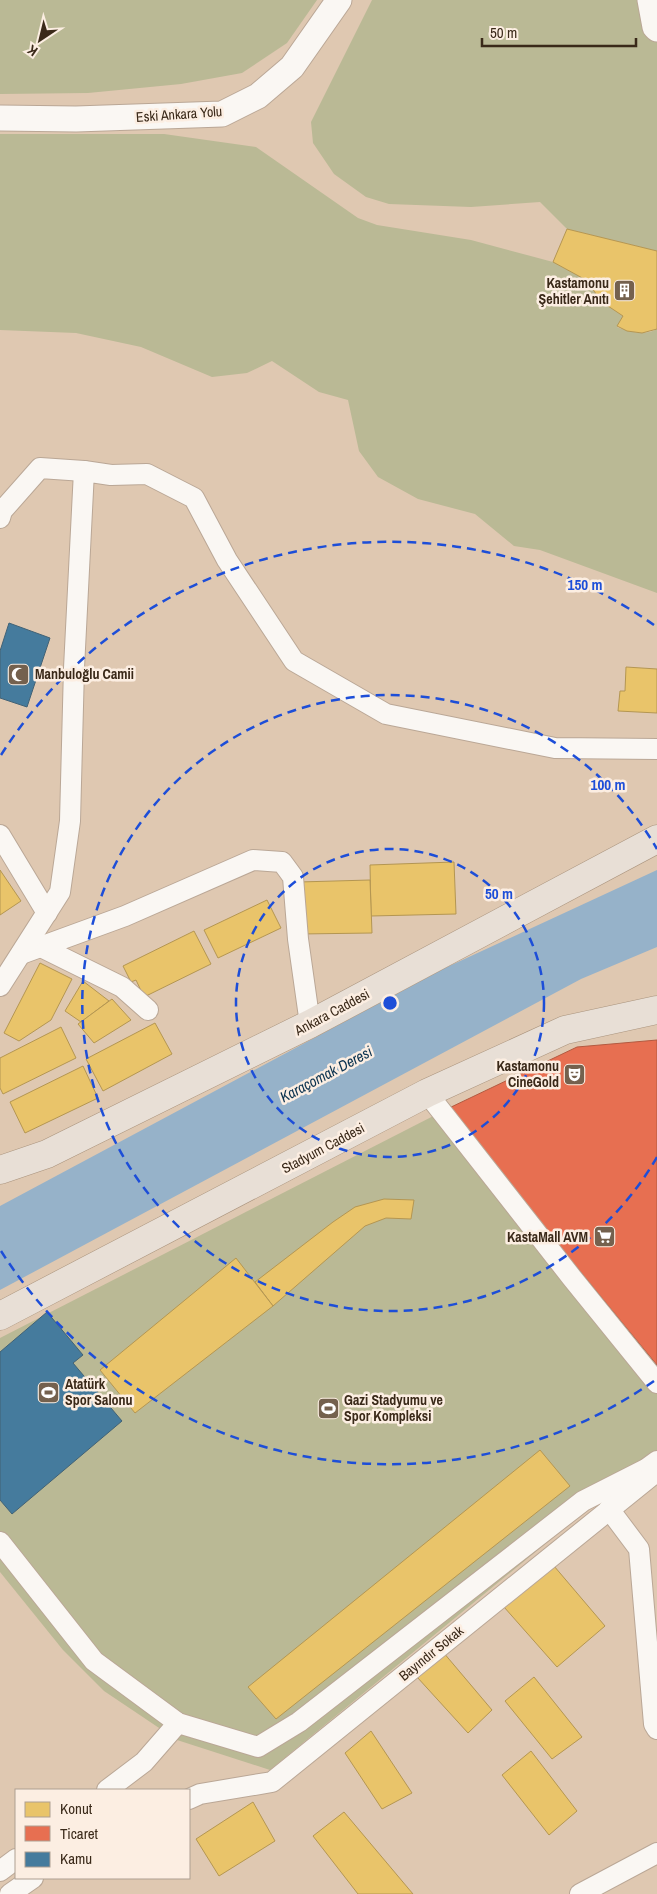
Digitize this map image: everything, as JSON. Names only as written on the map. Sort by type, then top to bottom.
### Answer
[{"type":"main road","name":"Ankara Caddesi","points":[[0,1170],[47,1154],[310,1024],[657,839]]},
{"type":"main road","name":"Stadyum Caddesi","points":[[0,1316],[427,1093],[565,1030],[657,1010]]},
{"type":"street","name":"Eski Ankara Yolu","points":[[0,118],[76,119],[222,114],[258,96],[292,67],[339,0]]},
{"type":"street","points":[[650,0],[657,29]]},
{"type":"street","points":[[0,518],[2,511],[40,468],[111,475],[147,474],[194,498],[227,560],[294,662],[386,714],[555,748],[657,749]]},
{"type":"street","points":[[0,986],[60,892],[70,821],[74,668],[84,471]]},
{"type":"street","points":[[0,835],[47,912]]},
{"type":"street","points":[[21,954],[126,916],[253,860],[282,862],[293,876],[298,939],[310,1024]]},
{"type":"street","points":[[41,947],[122,987],[148,1010]]},
{"type":"street","points":[[427,1093],[657,1383]]},
{"type":"street","points":[[0,1542],[94,1661],[178,1723],[258,1747],[299,1722],[583,1501],[646,1469],[657,1461]]},
{"type":"street","name":"Bayındır Sokak","points":[[190,1799],[200,1794],[272,1782],[657,1471]]},
{"type":"street","points":[[609,1509],[639,1549],[654,1724],[657,1729]]},
{"type":"street","points":[[108,1789],[144,1762],[178,1723]]},
{"type":"street","points":[[580,1894],[657,1853]]},
{"type":"street","points":[[0,1871],[15,1860]]},
{"type":"street","points":[[10,1894],[32,1879]]},
{"type":"green space","points":[[0,0],[317,0],[287,43],[242,73],[181,84],[88,93],[0,94]]},
{"type":"green space","points":[[372,0],[651,0],[657,23],[657,251],[567,229],[540,202],[471,207],[389,204],[366,197],[334,174],[313,143],[311,122]]},
{"type":"green space","points":[[0,134],[164,134],[256,147],[358,218],[377,225],[471,240],[553,262],[586,280],[602,302],[623,316],[617,327],[642,333],[657,329],[657,593],[540,550],[514,546],[475,514],[418,499],[378,477],[359,451],[348,400],[319,392],[272,361],[247,373],[212,377],[141,347],[76,333],[0,330]]},
{"type":"green space","name":"Gazi Stadyumu ve Spor Kompleksi","points":[[447,1109],[657,1365],[657,1452],[270,1770],[177,1740],[104,1691],[63,1650],[0,1572],[0,1338]]},
{"type":"water","name":"Karaçomak Deresi","points":[[657,870],[657,947],[581,979],[0,1290],[0,1206],[445,968]]},
{"type":"building: Konut","name":"Kastamonu Şehitler Anıtı","points":[[567,229],[657,251],[657,329],[642,333],[627,331],[617,326],[623,316],[602,302],[586,280],[553,262]]},
{"type":"building: Konut","points":[[626,667],[657,669],[657,713],[618,711],[620,691],[625,691]]},
{"type":"building: Konut","points":[[454,862],[456,914],[371,916],[370,865]]},
{"type":"building: Konut","points":[[0,870],[21,901],[0,915]]},
{"type":"building: Konut","points":[[370,880],[372,933],[300,934],[299,882]]},
{"type":"building: Konut","points":[[267,900],[281,928],[218,958],[204,930]]},
{"type":"building: Konut","points":[[194,931],[211,964],[144,997],[136,980],[131,982],[123,966]]},
{"type":"building: Konut","points":[[40,963],[72,979],[51,1020],[19,1041],[4,1033]]},
{"type":"building: Konut","points":[[83,981],[109,1001],[81,1022],[65,1011]]},
{"type":"building: Konut","points":[[112,999],[131,1020],[94,1043],[78,1024]]},
{"type":"building: Konut","points":[[155,1023],[172,1054],[103,1091],[86,1059]]},
{"type":"building: Konut","points":[[61,1027],[76,1058],[3,1094],[0,1088],[0,1058]]},
{"type":"building: Konut","points":[[83,1066],[98,1098],[25,1133],[10,1102]]},
{"type":"building: Konut","points":[[384,1199],[414,1200],[411,1219],[386,1218],[365,1226],[273,1306],[255,1282],[355,1207]]},
{"type":"building: Konut","points":[[236,1258],[273,1306],[135,1413],[100,1370]]},
{"type":"building: Konut","points":[[540,1450],[570,1486],[276,1719],[248,1687]]},
{"type":"building: Konut","points":[[554,1566],[605,1626],[557,1667],[504,1607]]},
{"type":"building: Konut","points":[[443,1652],[492,1710],[468,1733],[417,1677]]},
{"type":"building: Konut","points":[[534,1677],[582,1737],[552,1759],[505,1701]]},
{"type":"building: Konut","points":[[371,1731],[412,1793],[382,1809],[345,1753]]},
{"type":"building: Konut","points":[[531,1751],[577,1811],[549,1835],[502,1775]]},
{"type":"building: Konut","points":[[253,1802],[275,1841],[219,1876],[196,1839]]},
{"type":"building: Konut","points":[[344,1812],[413,1894],[358,1894],[313,1836]]},
{"type":"building: Ticaret","name":"KastaMall AVM","points":[[657,1040],[657,1365],[447,1109],[577,1047]]},
{"type":"building: Kamu","name":"Manbuloğlu Camii","points":[[9,623],[50,638],[27,707],[0,698],[0,651]]},
{"type":"building: Kamu","name":"Atatürk Spor Salonu","points":[[47,1312],[83,1355],[73,1363],[122,1421],[12,1514],[0,1500],[0,1352]]},
{"type":"place","name":"Kastamonu Şehitler Anıtı","points":[[625,291]]},
{"type":"place","name":"Manbuloğlu Camii","points":[[19,674]]},
{"type":"place","name":"Kastamonu CineGold","points":[[575,1074]]},
{"type":"place","name":"KastaMall AVM","points":[[604,1237]]},
{"type":"place","name":"Atatürk Spor Salonu","points":[[49,1392]]},
{"type":"place","name":"Gazi Stadyumu ve Spor Kompleksi","points":[[328,1408]]}]
